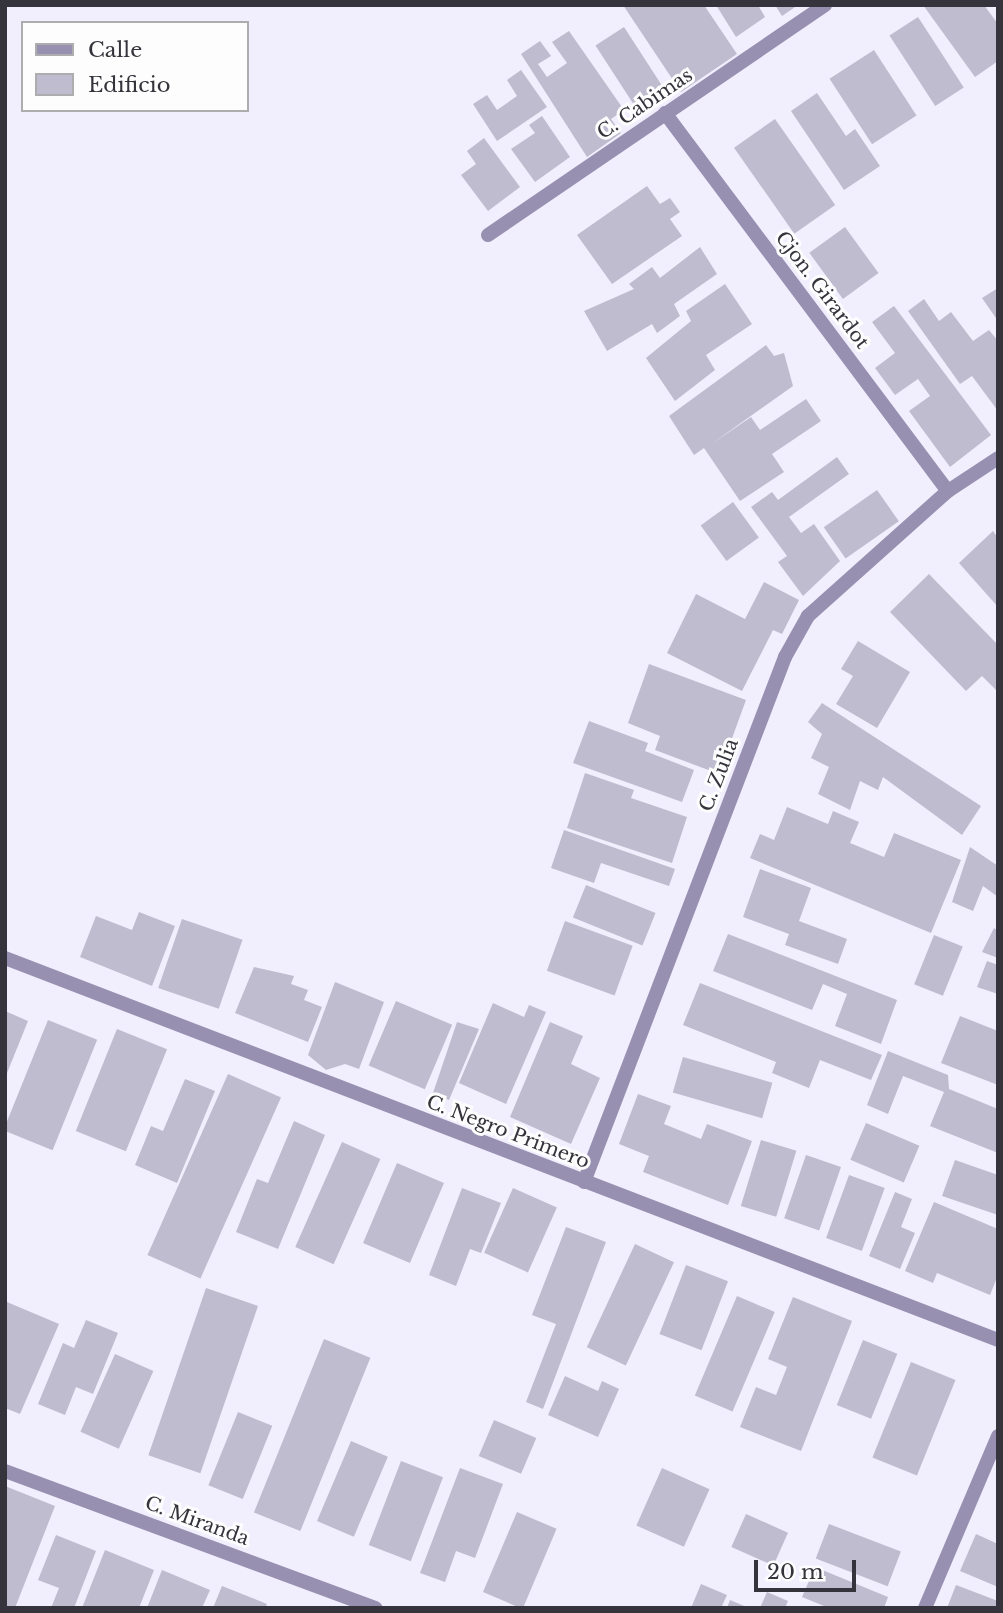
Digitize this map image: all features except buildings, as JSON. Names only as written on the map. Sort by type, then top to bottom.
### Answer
[{"type":"street","name":"C. Cabimas","points":[[488,235],[825,5]]},
{"type":"street","name":"Cjon. Girardot","points":[[665,113],[948,491]]},
{"type":"street","name":"C. Zulia","points":[[584,1182],[785,657],[808,616],[948,491],[998,458]]},
{"type":"street","name":"C. Negro Primero","points":[[5,958],[998,1340]]},
{"type":"street","points":[[925,1608],[998,1436]]},
{"type":"street","name":"C. Miranda","points":[[5,1471],[374,1608]]}]
